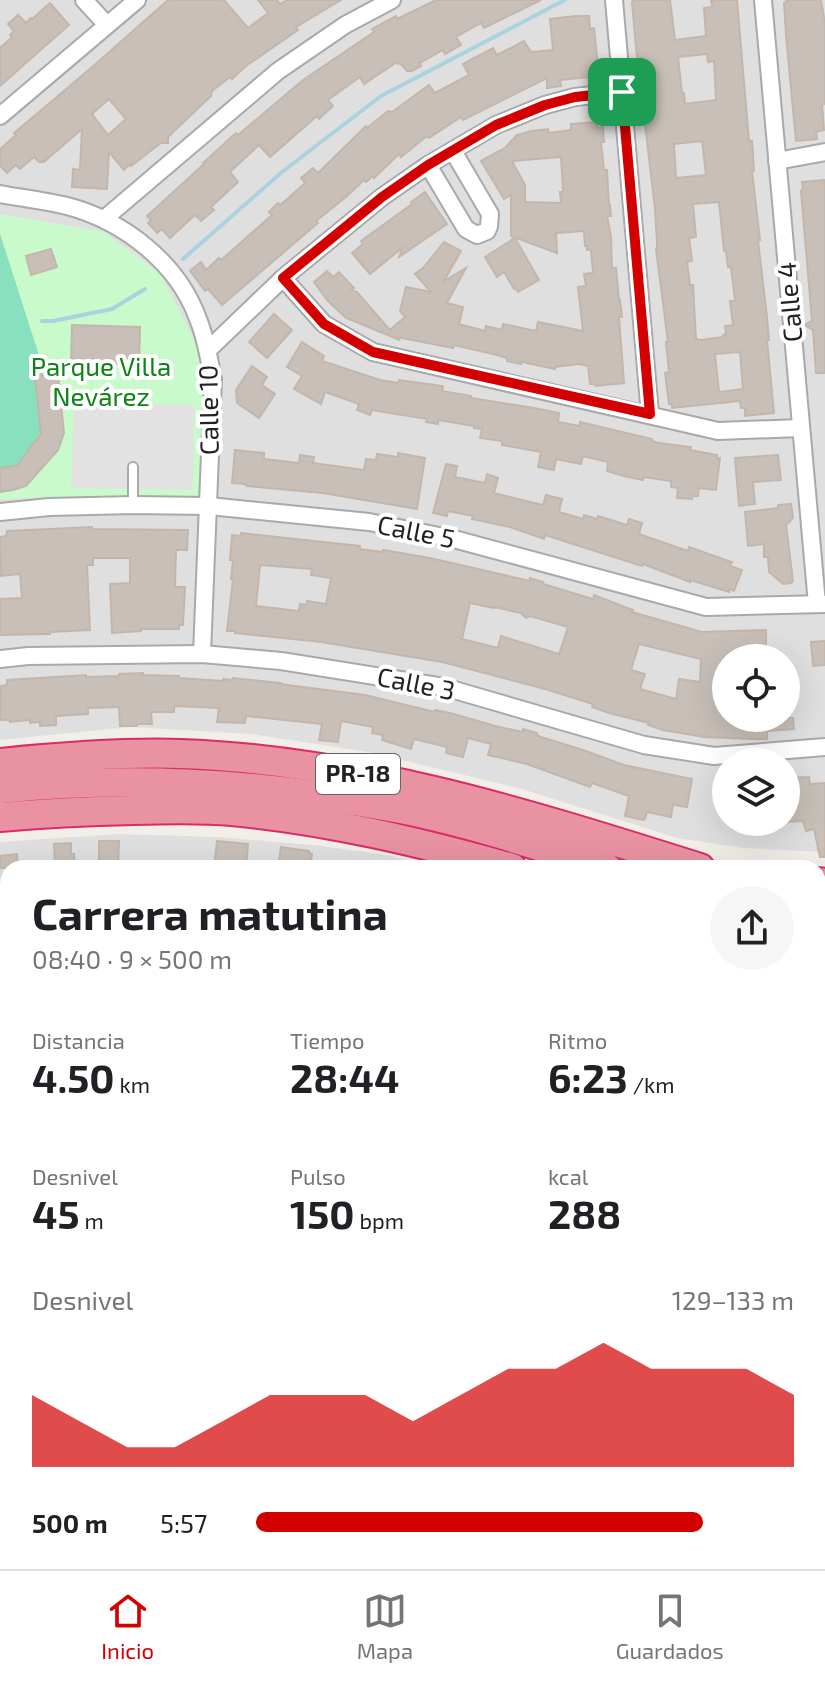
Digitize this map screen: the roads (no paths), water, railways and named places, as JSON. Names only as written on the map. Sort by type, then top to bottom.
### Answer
[{"type":"highway","name":"PR-18","points":[[0,763],[107,754],[182,754],[354,773],[567,826],[675,860]]},
{"type":"highway","points":[[0,789],[90,783],[177,783],[307,794],[403,809],[477,827],[582,860]]},
{"type":"highway","name":"PR-18","points":[[0,817],[89,811],[228,810],[303,819],[380,834],[484,860]]},
{"type":"street","points":[[84,0],[107,25]]},
{"type":"street","points":[[0,116],[137,0]]},
{"type":"street","points":[[104,219],[278,71],[345,25],[392,0]]},
{"type":"street","points":[[614,0],[650,414]]},
{"type":"street","name":"Calle 4","points":[[763,0],[801,428],[821,604]]},
{"type":"street","points":[[208,350],[283,278],[382,197],[428,165],[496,125],[545,105],[575,97],[622,92]]},
{"type":"street","points":[[428,165],[466,229],[477,235],[487,231],[490,214],[453,151]]},
{"type":"street","points":[[777,161],[825,152]]},
{"type":"street","name":"Calle 10","points":[[0,194],[68,206],[104,219],[132,235],[171,271],[198,316],[213,379],[202,654]]},
{"type":"street","points":[[283,278],[324,324],[373,352],[718,431],[801,428]]},
{"type":"street","name":"Calle 5","points":[[0,512],[49,507],[209,506],[369,522],[454,539],[706,607],[821,604]]},
{"type":"street","name":"Calle 3","points":[[0,659],[202,654],[281,661],[444,687],[644,745],[714,756],[825,747]]},
{"type":"lane","points":[[133,467],[133,505]]},
{"type":"waterway","points":[[183,259],[282,172],[381,96],[565,0]]},
{"type":"waterway","points":[[42,321],[112,309],[145,289]]},
{"type":"park label","name":"Parque Villa Nevárez","points":[[101,382]]}]
